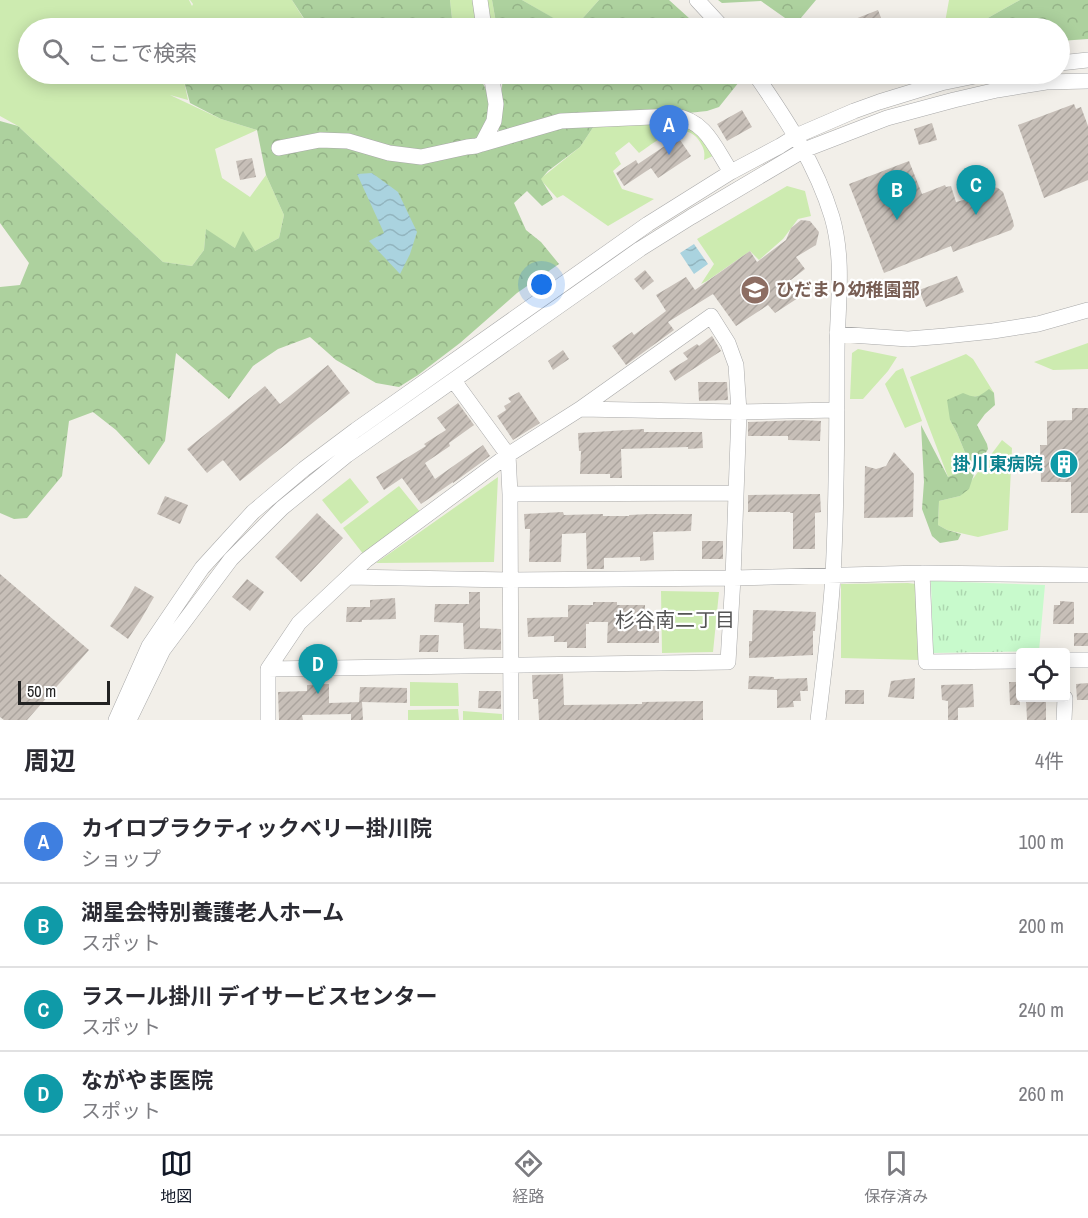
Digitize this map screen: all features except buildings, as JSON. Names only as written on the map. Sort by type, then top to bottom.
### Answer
[{"type":"street","points":[[480,0],[483,18]]},
{"type":"street","points":[[697,0],[714,18]]},
{"type":"street","points":[[1070,62],[1088,60]]},
{"type":"street","points":[[1070,69],[1088,69]]},
{"type":"street","points":[[1070,81],[1088,81]]},
{"type":"street","points":[[482,144],[494,121],[496,104],[493,84]]},
{"type":"street","points":[[762,84],[786,118],[817,176],[832,219],[838,253],[840,299],[837,334],[833,575],[826,663],[818,720]]},
{"type":"street","points":[[116,720],[149,646],[202,568],[253,512],[304,469],[365,423],[648,224],[731,172],[796,136],[879,102],[938,84]]},
{"type":"street","points":[[129,720],[163,650],[231,559],[282,508],[347,455],[640,249],[804,150],[887,118],[997,90],[1034,84]]},
{"type":"street","points":[[279,148],[320,140],[348,141],[389,153],[421,157],[476,146],[561,121],[674,116],[686,118],[704,129],[731,172]]},
{"type":"street","points":[[837,334],[908,339],[945,336],[1038,324],[1088,310]]},
{"type":"street","points":[[268,669],[728,662],[739,411],[736,365],[728,343],[711,316],[580,409],[508,455],[366,560],[300,623],[268,669],[268,720]]},
{"type":"street","points":[[454,381],[508,455],[511,720]]},
{"type":"street","points":[[580,409],[837,410]]},
{"type":"street","points":[[510,494],[736,493]]},
{"type":"street","points":[[348,577],[510,580],[922,573],[1088,574]]},
{"type":"street","points":[[922,573],[926,662],[1016,661]]},
{"type":"street","points":[[1070,660],[1088,660]]},
{"type":"street","points":[[1064,720],[1065,702]]},
{"type":"green space","points":[[0,0],[189,0],[192,6],[190,0],[292,0],[303,18],[18,18],[18,84],[185,84],[188,100],[170,95],[221,119],[257,130],[215,149],[222,178],[250,197],[266,175],[284,215],[279,238],[255,251],[235,248],[206,230],[204,250],[192,266],[163,262],[18,126],[0,116]]},
{"type":"green space","points":[[292,0],[450,0],[452,18],[304,18]]},
{"type":"green space","points":[[450,0],[492,0],[495,18],[452,18]]},
{"type":"green space","points":[[492,0],[522,0],[554,18],[495,18]]},
{"type":"green space","points":[[522,0],[599,0],[583,18],[553,18]]},
{"type":"green space","points":[[599,0],[669,0],[689,18],[583,18]]},
{"type":"green space","points":[[718,0],[816,0],[801,18],[785,18],[761,1],[722,3]]},
{"type":"green space","points":[[949,0],[1020,0],[988,18],[946,18]]},
{"type":"green space","points":[[1020,0],[1088,0],[1088,39],[1070,40],[1070,18],[988,18]]},
{"type":"green space","points":[[185,84],[483,84],[498,139],[502,84],[737,84],[719,107],[707,111],[598,120],[580,147],[541,179],[553,199],[542,206],[527,191],[514,203],[526,230],[541,242],[559,264],[517,293],[460,343],[399,387],[376,383],[336,360],[310,337],[278,349],[253,366],[229,399],[176,353],[165,441],[149,465],[116,430],[93,412],[69,421],[62,476],[27,518],[14,519],[0,513],[0,287],[20,285],[29,263],[0,223],[0,121],[18,126],[163,262],[192,266],[204,250],[206,229],[235,248],[243,231],[255,251],[279,238],[284,215],[266,175],[257,130],[221,119],[190,103]]},
{"type":"green space","points":[[598,120],[680,121],[695,124],[715,155],[704,160],[704,150],[700,142],[694,135],[686,132],[678,132],[661,138],[639,153],[629,142],[615,153],[621,164],[613,171],[622,189],[654,199],[608,226],[563,195],[557,198],[540,179],[580,147]]},
{"type":"green space","points":[[787,186],[805,191],[811,216],[798,219],[783,239],[759,260],[750,251],[701,284],[714,264],[697,239]]},
{"type":"green space","points":[[1088,343],[1088,369],[1053,370],[1034,362]]},
{"type":"green space","points":[[858,349],[897,357],[888,371],[863,399],[850,399],[852,353]]},
{"type":"green space","points":[[966,354],[973,359],[994,393],[973,397],[950,420],[966,455],[957,473],[948,477],[910,377]]},
{"type":"green space","points":[[903,368],[922,421],[905,428],[885,384],[896,371]]},
{"type":"green space","points":[[989,389],[994,393],[995,405],[977,425],[988,449],[975,471],[969,489],[960,496],[939,501],[938,525],[961,534],[958,540],[940,543],[932,536],[922,509],[924,482],[921,425],[948,477],[957,473],[966,455],[950,420],[947,400],[963,393],[977,396]]},
{"type":"green space","points":[[1002,440],[1012,448],[1008,530],[978,537],[947,530],[938,525],[939,501],[960,496]]},
{"type":"green space","points":[[498,477],[494,562],[376,563]]},
{"type":"green space","points":[[350,478],[369,502],[341,524],[322,500]]},
{"type":"green space","points":[[399,486],[420,512],[364,555],[343,528]]},
{"type":"green space","points":[[931,581],[1045,585],[1039,648],[1016,648],[1016,651],[933,653]]},
{"type":"green space","points":[[841,584],[916,584],[919,660],[841,658]]},
{"type":"green space","points":[[661,591],[719,592],[713,652],[662,653]]},
{"type":"green space","points":[[410,682],[458,683],[459,706],[410,706]]},
{"type":"green space","points":[[458,709],[459,720],[408,720],[408,710]]},
{"type":"green space","points":[[463,711],[502,714],[502,720],[463,720]]},
{"type":"water","points":[[372,173],[398,192],[417,232],[400,274],[369,241],[384,233],[357,174]]},
{"type":"water","points":[[694,244],[708,264],[694,274],[680,253]]},
{"type":"place","name":"カイロプラクティックベリー掛川院","points":[[669,155]]},
{"type":"place","name":"ラスール掛川 デイサービスセンター","points":[[976,215]]},
{"type":"place","name":"湖星会特別養護老人ホーム","points":[[897,220]]},
{"type":"place","name":"ひだまり幼稚園部","points":[[755,290]]},
{"type":"place","name":"掛川東病院","points":[[1064,464]]},
{"type":"place","name":"ながやま医院","points":[[318,694]]},
{"type":"district","name":"杉谷南二丁目","points":[[675,620]]}]
